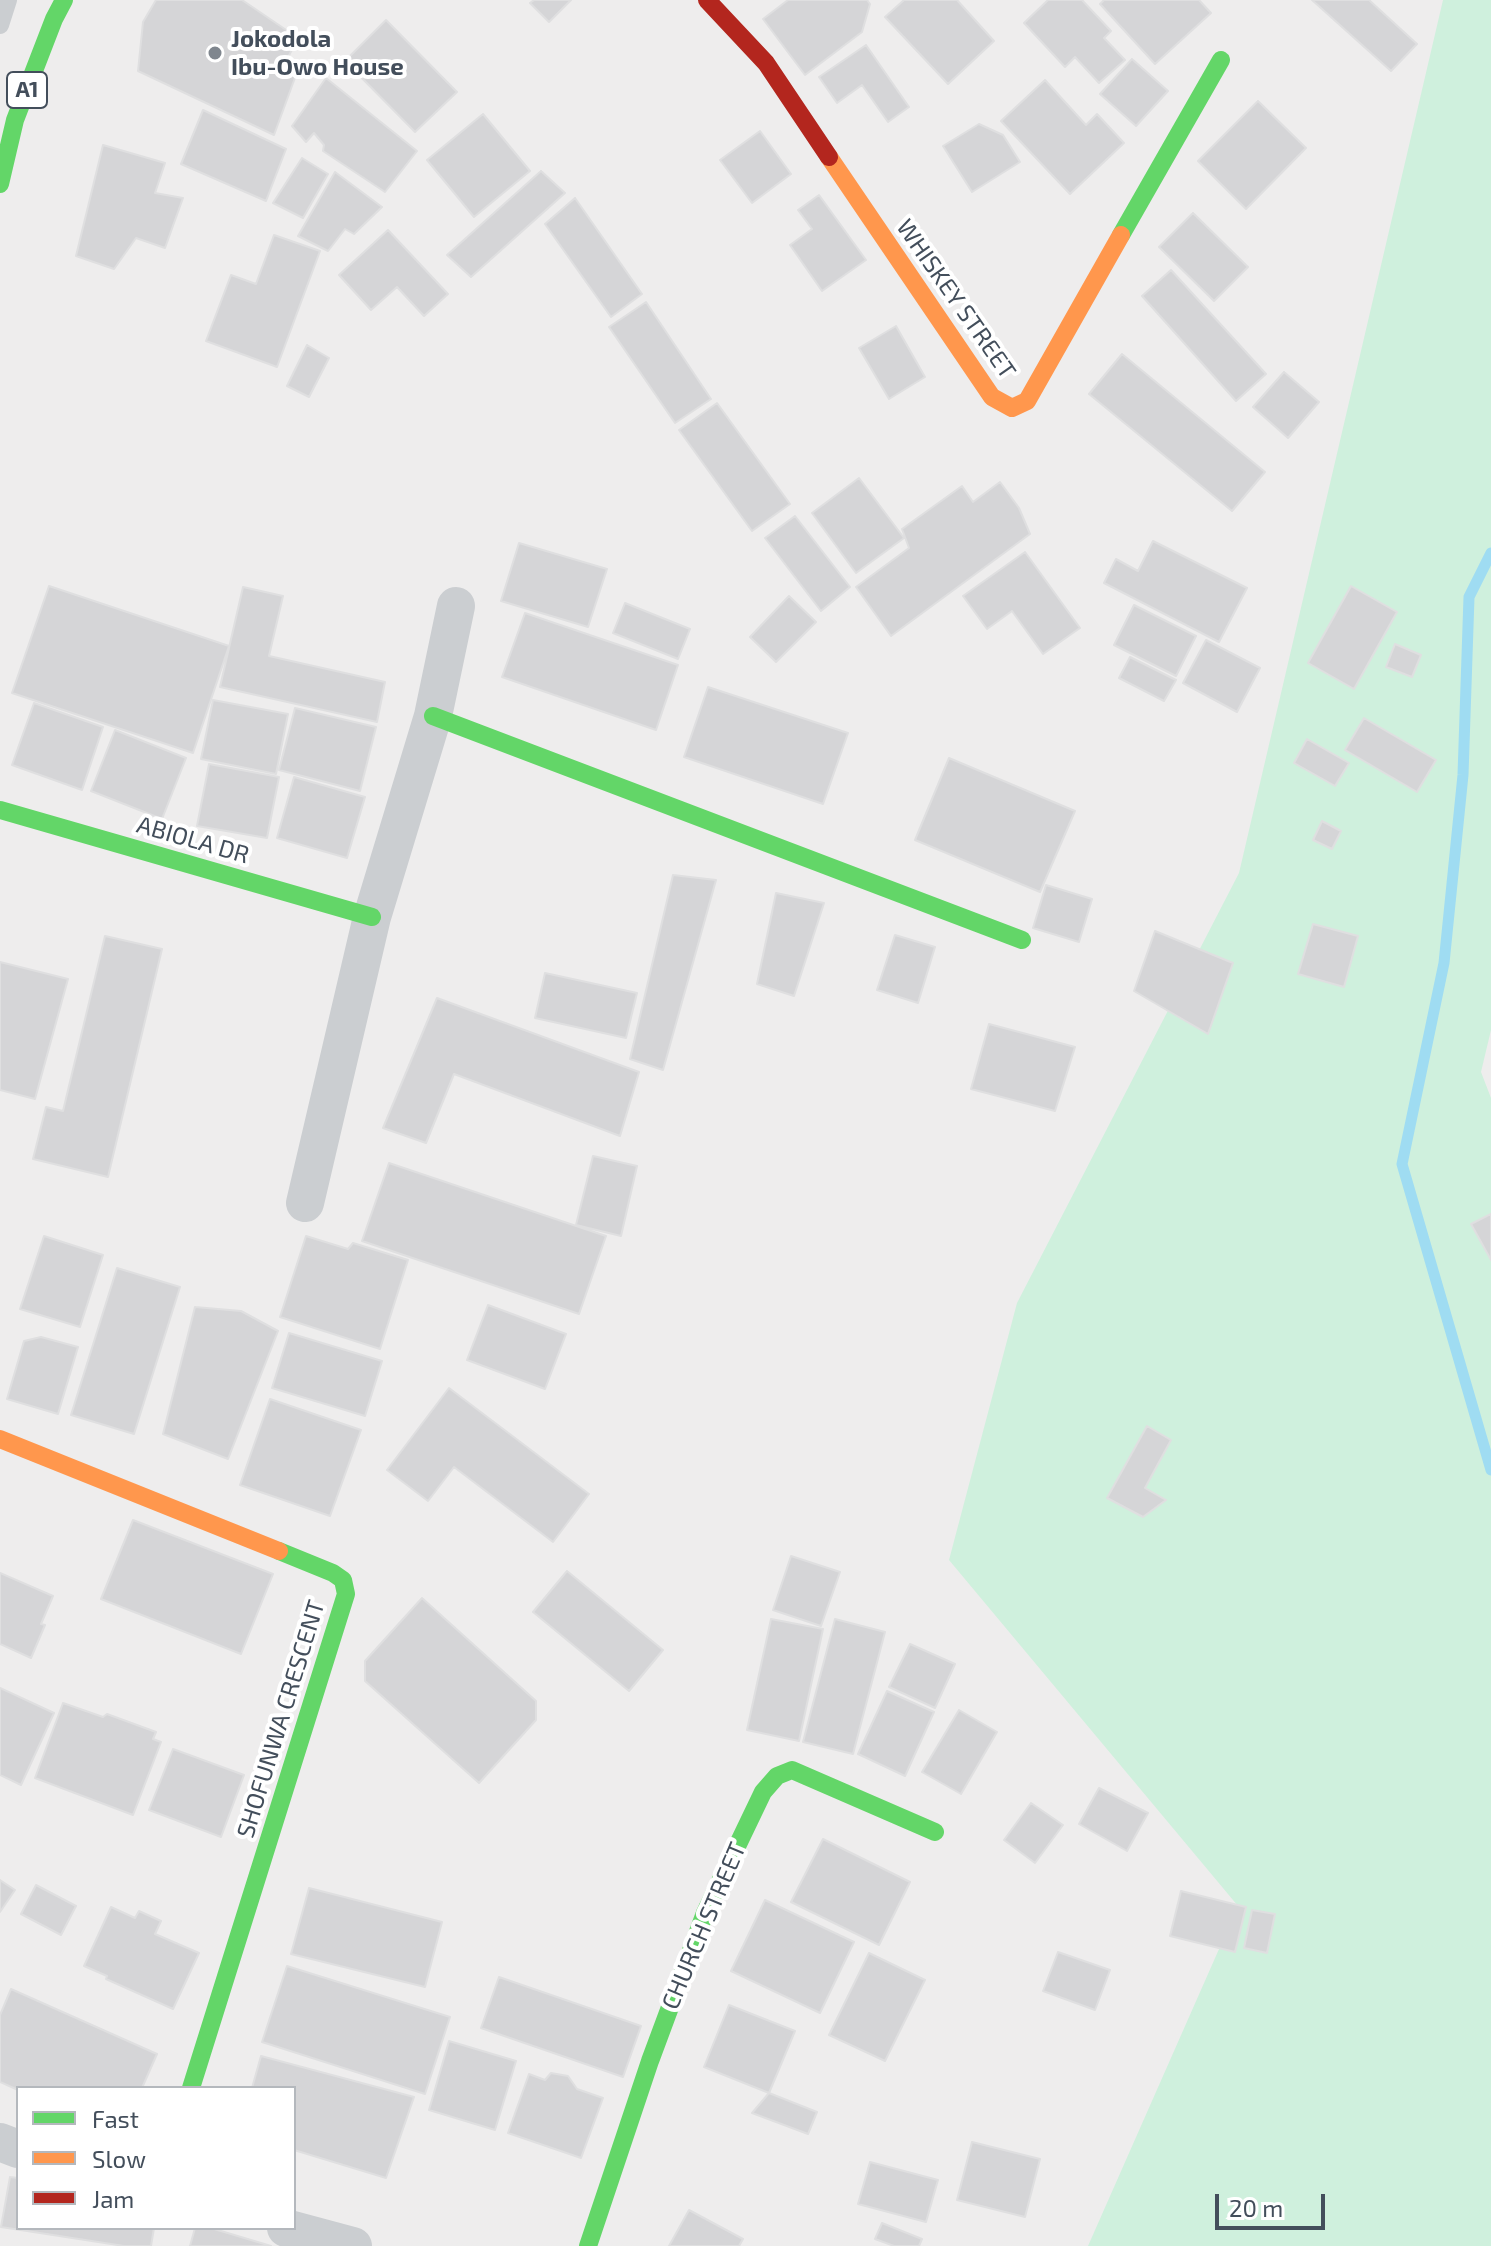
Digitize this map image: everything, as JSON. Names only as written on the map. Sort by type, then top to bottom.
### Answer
[{"type":"main road","name":"A1","points":[[0,184],[15,120],[64,0]]},
{"type":"main road","name":"WHISKEY STREET","points":[[707,0],[766,63],[992,397],[1012,408],[1027,401],[1221,60]]},
{"type":"main road","points":[[433,716],[1022,940]]},
{"type":"main road","name":"ABIOLA DR","points":[[0,810],[372,917]]},
{"type":"main road","name":"SHOFUNWA CRESCENT","points":[[0,1439],[333,1573],[343,1580],[346,1594],[192,2086]]},
{"type":"main road","name":"CHURCH STREET","points":[[588,2246],[650,2061],[705,1913],[763,1792],[777,1776],[792,1770],[935,1832]]},
{"type":"street","points":[[305,1203],[372,917],[433,716],[456,606]]},
{"type":"street","points":[[293,2230],[353,2246]]},
{"type":"lane","points":[[0,25],[8,0]]},
{"type":"green space","points":[[1443,0],[1491,0],[1491,1030],[1481,1072],[1491,1098],[1491,2246],[1088,2246],[1238,1906],[949,1560],[1017,1303],[1239,873]]},
{"type":"building","name":"Jokodola Ibu-Owo House","points":[[156,0],[242,0],[298,38],[283,67],[296,75],[274,135],[138,71],[143,22]]},
{"type":"building","points":[[534,0],[571,0],[549,22],[530,3]]},
{"type":"building","points":[[788,0],[867,0],[870,4],[862,32],[805,75],[763,19]]},
{"type":"building","points":[[904,0],[957,0],[994,41],[948,84],[885,17]]},
{"type":"building","points":[[1048,0],[1082,0],[1111,31],[1104,38],[1125,60],[1099,83],[1075,57],[1065,67],[1024,23]]},
{"type":"building","points":[[1104,0],[1199,0],[1211,13],[1155,64],[1100,4]]},
{"type":"building","points":[[1312,0],[1369,0],[1417,44],[1391,71]]},
{"type":"building","points":[[386,20],[457,92],[415,132],[345,61]]},
{"type":"building","points":[[866,45],[909,107],[888,122],[862,85],[837,103],[819,77]]},
{"type":"building","points":[[1132,59],[1168,91],[1136,126],[1100,94]]},
{"type":"building","points":[[326,78],[417,151],[385,192],[323,151],[324,145],[314,133],[306,142],[292,126]]},
{"type":"building","points":[[1045,80],[1086,125],[1097,114],[1124,143],[1070,194],[1001,121]]},
{"type":"building","points":[[1258,101],[1306,148],[1246,209],[1198,161]]},
{"type":"building","points":[[203,110],[286,149],[266,201],[181,164]]},
{"type":"building","points":[[483,114],[530,171],[474,217],[427,160]]},
{"type":"building","points":[[979,124],[1003,135],[1020,162],[972,192],[943,146]]},
{"type":"building","points":[[760,131],[791,174],[752,203],[720,160]]},
{"type":"building","points":[[103,145],[165,163],[155,193],[183,198],[165,248],[136,238],[114,269],[76,256]]},
{"type":"building","points":[[302,158],[328,174],[303,218],[273,203]]},
{"type":"building","points":[[541,171],[565,193],[471,277],[447,255]]},
{"type":"building","points":[[335,172],[382,207],[354,234],[345,229],[328,251],[298,236]]},
{"type":"building","points":[[819,195],[866,260],[822,291],[790,245],[812,229],[798,210]]},
{"type":"building","points":[[575,198],[642,294],[611,317],[545,224]]},
{"type":"building","points":[[1193,213],[1248,267],[1214,301],[1159,247]]},
{"type":"building","points":[[388,230],[448,294],[424,316],[397,287],[371,310],[339,275]]},
{"type":"building","points":[[274,235],[320,251],[277,367],[206,341],[231,275],[256,284]]},
{"type":"building","points":[[1171,270],[1266,374],[1236,401],[1142,296]]},
{"type":"building","points":[[646,302],[711,399],[675,423],[609,327]]},
{"type":"building","points":[[896,326],[925,377],[889,399],[859,348]]},
{"type":"building","points":[[307,345],[329,358],[309,397],[287,386]]},
{"type":"building","points":[[1122,354],[1265,472],[1232,511],[1089,394]]},
{"type":"building","points":[[1284,372],[1319,402],[1288,438],[1253,407]]},
{"type":"building","points":[[717,403],[790,504],[752,531],[679,430]]},
{"type":"building","points":[[859,478],[904,538],[856,573],[812,513]]},
{"type":"building","points":[[1000,482],[1019,508],[1030,534],[891,636],[856,587],[909,548],[902,529],[962,486],[973,502]]},
{"type":"building","points":[[795,516],[850,587],[821,611],[765,538]]},
{"type":"building","points":[[1153,541],[1247,588],[1219,642],[1104,583],[1116,559],[1138,571]]},
{"type":"building","points":[[519,543],[607,569],[588,627],[501,601]]},
{"type":"building","points":[[1025,552],[1080,628],[1043,654],[1012,611],[987,629],[963,596]]},
{"type":"building","points":[[49,586],[229,646],[193,753],[12,693]]},
{"type":"building","points":[[1351,586],[1397,612],[1354,689],[1308,663]]},
{"type":"building","points":[[243,587],[283,596],[269,656],[385,682],[377,722],[220,687]]},
{"type":"building","points":[[789,596],[816,622],[776,662],[750,637]]},
{"type":"building","points":[[625,603],[690,629],[678,659],[613,633]]},
{"type":"building","points":[[1134,605],[1196,636],[1176,676],[1114,645]]},
{"type":"building","points":[[525,613],[678,665],[656,730],[502,677]]},
{"type":"building","points":[[1206,640],[1260,668],[1237,712],[1183,683]]},
{"type":"building","points":[[1395,644],[1421,655],[1412,677],[1386,667]]},
{"type":"building","points":[[1130,657],[1176,680],[1164,701],[1119,678]]},
{"type":"building","points":[[708,687],[848,733],[823,804],[684,757]]},
{"type":"building","points":[[213,700],[288,714],[276,774],[201,759]]},
{"type":"building","points":[[34,703],[103,727],[82,790],[12,765]]},
{"type":"building","points":[[295,708],[376,727],[360,791],[279,770]]},
{"type":"building","points":[[1364,718],[1436,760],[1417,792],[1345,750]]},
{"type":"building","points":[[115,730],[186,758],[162,819],[91,791]]},
{"type":"building","points":[[1307,739],[1349,763],[1335,786],[1294,763]]},
{"type":"building","points":[[949,758],[1075,811],[1040,892],[915,840]]},
{"type":"building","points":[[209,764],[279,777],[267,838],[197,826]]},
{"type":"building","points":[[294,777],[365,797],[347,858],[277,838]]},
{"type":"building","points":[[1322,821],[1341,831],[1332,849],[1313,840]]},
{"type":"building","points":[[673,875],[716,880],[663,1070],[630,1059]]},
{"type":"building","points":[[1046,885],[1092,899],[1079,942],[1033,928]]},
{"type":"building","points":[[776,893],[824,903],[794,996],[757,984]]},
{"type":"building","points":[[1313,924],[1358,936],[1344,987],[1298,974]]},
{"type":"building","points":[[1155,931],[1233,963],[1208,1034],[1134,991]]},
{"type":"building","points":[[895,935],[935,947],[918,1003],[877,990]]},
{"type":"building","points":[[105,936],[162,949],[108,1177],[33,1159],[46,1107],[63,1111]]},
{"type":"building","points":[[0,962],[68,979],[35,1099],[0,1090]]},
{"type":"building","points":[[545,973],[637,993],[626,1038],[535,1018]]},
{"type":"building","points":[[437,998],[639,1072],[620,1136],[454,1074],[426,1143],[383,1128]]},
{"type":"building","points":[[989,1024],[1075,1047],[1055,1111],[971,1089]]},
{"type":"building","points":[[593,1156],[637,1166],[621,1236],[576,1225]]},
{"type":"building","points":[[389,1163],[606,1236],[579,1314],[362,1241]]},
{"type":"building","points":[[1491,1214],[1491,1260],[1471,1224]]},
{"type":"building","points":[[44,1236],[103,1255],[80,1327],[20,1309]]},
{"type":"building","points":[[306,1236],[348,1249],[353,1243],[408,1260],[380,1349],[280,1317]]},
{"type":"building","points":[[117,1268],[180,1287],[134,1434],[71,1415]]},
{"type":"building","points":[[488,1305],[566,1334],[545,1389],[467,1360]]},
{"type":"building","points":[[195,1307],[241,1311],[278,1331],[228,1459],[163,1434]]},
{"type":"building","points":[[289,1333],[382,1361],[365,1416],[272,1388]]},
{"type":"building","points":[[41,1337],[78,1347],[58,1414],[7,1399],[24,1341]]},
{"type":"building","points":[[449,1388],[589,1494],[553,1542],[454,1467],[428,1501],[387,1470]]},
{"type":"building","points":[[270,1399],[361,1430],[330,1516],[240,1485]]},
{"type":"building","points":[[1147,1426],[1171,1440],[1145,1488],[1166,1500],[1143,1517],[1107,1498]]},
{"type":"building","points":[[133,1520],[273,1574],[241,1654],[101,1599]]},
{"type":"building","points":[[791,1556],[840,1572],[821,1626],[773,1610]]},
{"type":"building","points":[[567,1571],[663,1650],[629,1691],[533,1612]]},
{"type":"building","points":[[0,1573],[53,1596],[31,1658],[0,1644]]},
{"type":"building","points":[[422,1598],[536,1701],[536,1720],[479,1783],[365,1681],[365,1661]]},
{"type":"building","points":[[771,1619],[823,1629],[799,1741],[747,1730]]},
{"type":"building","points":[[835,1619],[885,1632],[853,1754],[803,1742]]},
{"type":"building","points":[[910,1644],[955,1664],[935,1708],[889,1687]]},
{"type":"building","points":[[0,1688],[54,1713],[21,1785],[0,1775]]},
{"type":"building","points":[[887,1691],[934,1712],[905,1776],[858,1754]]},
{"type":"building","points":[[63,1703],[103,1717],[107,1714],[156,1732],[153,1739],[161,1742],[133,1815],[35,1778]]},
{"type":"building","points":[[959,1710],[997,1732],[961,1794],[922,1772]]},
{"type":"building","points":[[173,1749],[244,1775],[221,1837],[149,1810]]},
{"type":"building","points":[[1099,1788],[1148,1813],[1127,1851],[1079,1824]]},
{"type":"building","points":[[1031,1803],[1063,1825],[1035,1863],[1004,1840]]},
{"type":"building","points":[[823,1839],[910,1882],[879,1945],[791,1902]]},
{"type":"building","points":[[0,1880],[15,1890],[0,1912]]},
{"type":"building","points":[[36,1885],[76,1906],[61,1935],[21,1914]]},
{"type":"building","points":[[309,1888],[442,1922],[425,1987],[291,1954]]},
{"type":"building","points":[[1181,1891],[1246,1907],[1235,1952],[1170,1936]]},
{"type":"building","points":[[765,1900],[854,1942],[820,2013],[731,1971]]},
{"type":"building","points":[[111,1907],[135,1918],[139,1911],[161,1921],[155,1934],[199,1953],[173,2009],[84,1966]]},
{"type":"building","points":[[1252,1910],[1275,1914],[1267,1953],[1244,1948]]},
{"type":"building","points":[[1058,1952],[1110,1970],[1095,2010],[1043,1991]]},
{"type":"building","points":[[869,1953],[925,1980],[885,2061],[829,2035]]},
{"type":"building","points":[[287,1966],[450,2017],[425,2094],[262,2042]]},
{"type":"building","points":[[499,1977],[641,2026],[623,2077],[481,2028]]},
{"type":"building","points":[[11,1989],[157,2054],[143,2086],[16,2086],[16,2089],[0,2082],[0,2015]]},
{"type":"building","points":[[729,2005],[795,2031],[769,2093],[704,2067]]},
{"type":"building","points":[[449,2041],[516,2061],[495,2130],[429,2110]]},
{"type":"building","points":[[261,2056],[414,2097],[386,2178],[296,2151],[296,2086],[253,2086]]},
{"type":"building","points":[[551,2073],[568,2076],[577,2089],[603,2098],[581,2158],[508,2133],[529,2074],[545,2080]]},
{"type":"building","points":[[769,2093],[817,2112],[808,2134],[752,2113]]},
{"type":"building","points":[[972,2142],[1040,2159],[1025,2217],[957,2200]]},
{"type":"building","points":[[870,2162],[938,2180],[926,2222],[858,2204]]},
{"type":"building","points":[[10,2177],[16,2178],[16,2229],[1,2227]]},
{"type":"building","points":[[689,2210],[743,2239],[739,2246],[669,2246]]},
{"type":"building","points":[[882,2223],[922,2239],[919,2246],[894,2246],[875,2239]]},
{"type":"building","points":[[20,2230],[154,2230],[151,2246],[124,2246]]},
{"type":"building","points":[[194,2230],[218,2230],[271,2246],[190,2246]]},
{"type":"waterway","points":[[1491,553],[1469,597],[1463,775],[1444,963],[1402,1164],[1491,1470]]},
{"type":"traffic: fast","points":[[0,184],[15,120],[64,0]]},
{"type":"traffic: fast","points":[[1121,235],[1221,60]]},
{"type":"traffic: fast","points":[[433,716],[1022,940]]},
{"type":"traffic: fast","points":[[0,810],[372,917]]},
{"type":"traffic: fast","points":[[192,2086],[346,1594],[343,1580],[333,1573],[279,1551]]},
{"type":"traffic: fast","points":[[588,2246],[650,2061],[705,1913],[763,1792],[777,1776],[792,1770],[935,1832]]},
{"type":"traffic: slow","points":[[829,157],[992,397],[1012,408],[1027,401],[1121,235]]},
{"type":"traffic: slow","points":[[0,1439],[279,1551]]},
{"type":"traffic: jam","points":[[707,0],[766,63],[829,157]]},
{"type":"place","name":"Jokodola Ibu-Owo House","points":[[215,53]]}]
